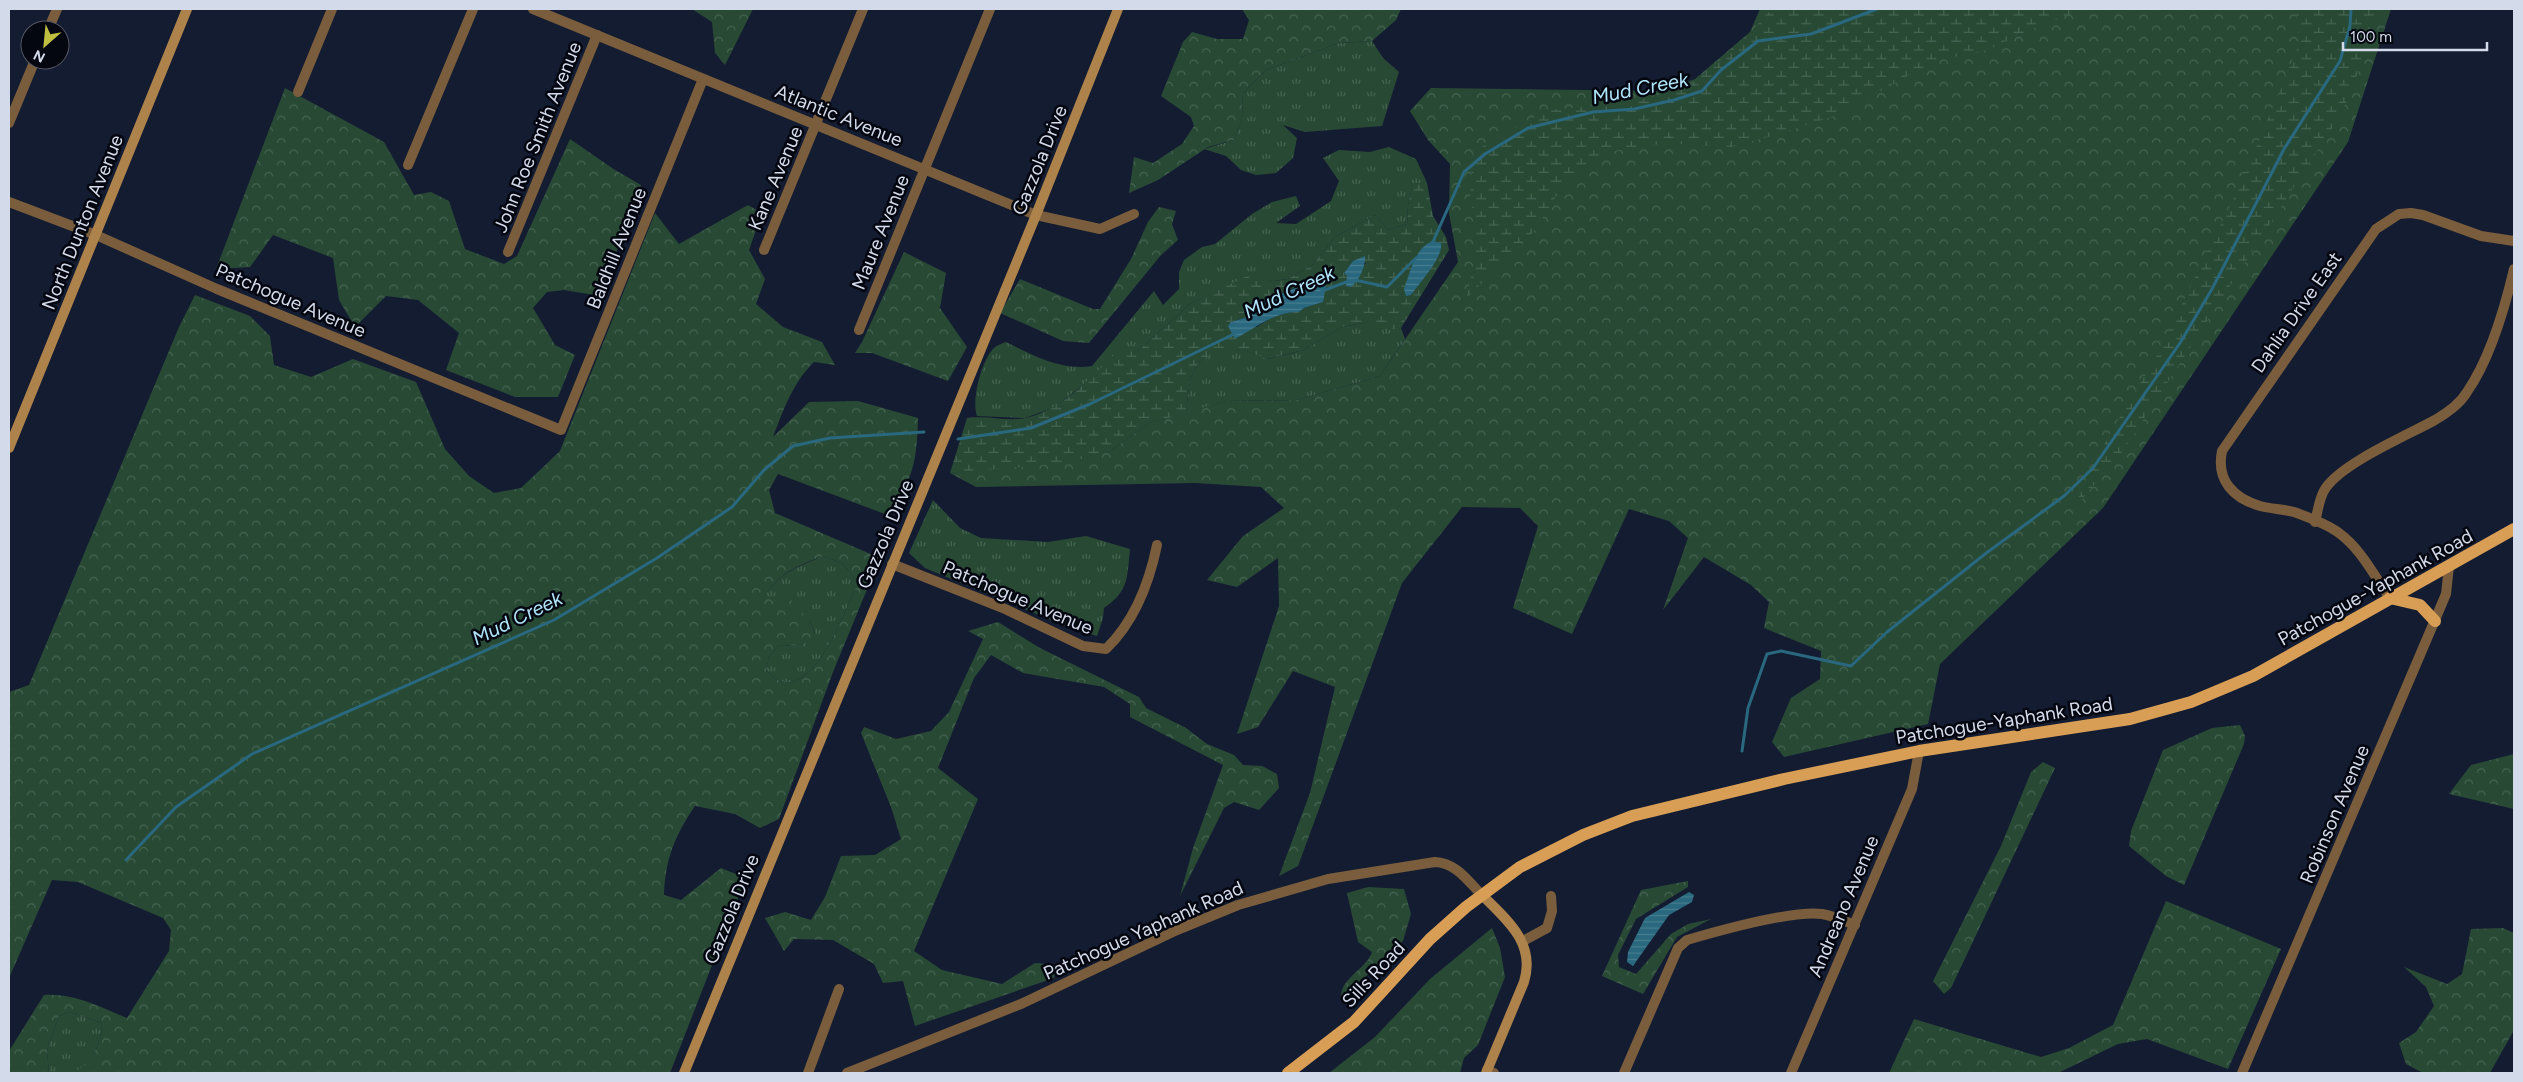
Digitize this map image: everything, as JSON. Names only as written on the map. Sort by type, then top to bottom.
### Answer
[{"type":"main road","name":"Patchogue-Yaphank Road","points":[[1482,895],[1520,867],[1546,853],[1597,829],[1632,816],[1784,779],[1919,751],[2130,719],[2191,702],[2253,676],[2514,529]]},
{"type":"main road","points":[[2390,598],[2420,604],[2434,621]]},
{"type":"main road","name":"Sills Road","points":[[1288,1073],[1354,1022],[1430,939],[1482,895]]},
{"type":"street","name":"North Dunton Avenue","points":[[9,448],[187,9]]},
{"type":"street","points":[[298,92],[332,9]]},
{"type":"street","points":[[408,165],[473,9]]},
{"type":"street","name":"Atlantic Avenue","points":[[533,9],[1036,215],[1100,229],[1134,214]]},
{"type":"street","name":"Kane Avenue","points":[[764,250],[863,9]]},
{"type":"street","name":"Maure Avenue","points":[[859,330],[990,9]]},
{"type":"street","name":"Gazzola Drive","points":[[684,1073],[1036,215],[1118,9]]},
{"type":"street","name":"John Roe Smith Avenue","points":[[508,252],[597,35]]},
{"type":"street","points":[[9,122],[31,70]]},
{"type":"street","name":"Baldhill Avenue","points":[[561,430],[704,79]]},
{"type":"street","name":"Patchogue Avenue","points":[[9,202],[96,235],[226,292],[561,430]]},
{"type":"street","name":"Dahlia Drive East","points":[[2390,598],[2355,547],[2338,532],[2293,512],[2261,506],[2244,500],[2229,487],[2220,474],[2222,451],[2368,238],[2387,221],[2399,214],[2417,214],[2481,236],[2514,241]]},
{"type":"street","points":[[2315,522],[2320,497],[2325,488],[2344,469],[2435,420],[2448,412],[2467,394],[2478,374],[2505,308],[2514,269]]},
{"type":"street","name":"Patchogue Avenue","points":[[892,564],[1003,608],[1083,646],[1106,649],[1120,635],[1141,599],[1150,578],[1157,545]]},
{"type":"street","name":"Robinson Avenue","points":[[2242,1073],[2434,621],[2449,584],[2449,566]]},
{"type":"street","name":"Andreano Avenue","points":[[1792,1073],[1912,789],[1919,751]]},
{"type":"street","name":"Patchogue Yaphank Road","points":[[847,1073],[1021,1004],[1177,930],[1272,894],[1328,879],[1434,862],[1445,863],[1458,870],[1482,895]]},
{"type":"street","points":[[1482,895],[1516,930],[1523,941],[1527,956],[1526,974],[1489,1072]]},
{"type":"street","points":[[1523,941],[1547,928],[1552,911],[1551,896]]},
{"type":"street","points":[[1624,1073],[1678,948],[1687,940],[1758,922],[1801,915],[1820,914],[1855,925]]},
{"type":"street","points":[[808,1073],[839,989]]},
{"type":"green space","points":[[692,9],[753,9],[725,65],[715,53],[712,22]]},
{"type":"green space","points":[[1242,9],[1401,9],[1396,20],[1372,41],[1339,43],[1266,70],[1243,93],[1242,119],[1234,140],[1208,147],[1158,180],[1129,193],[1134,157],[1153,163],[1182,144],[1194,126],[1191,117],[1161,96],[1183,42],[1192,32],[1217,39],[1243,39],[1249,20]]},
{"type":"green space","points":[[1760,9],[2391,9],[2348,142],[2103,508],[1940,664],[1928,724],[1784,757],[1772,742],[1791,698],[1820,679],[1821,651],[1764,628],[1769,602],[1751,585],[1704,557],[1663,610],[1688,538],[1669,521],[1629,509],[1572,634],[1513,608],[1538,526],[1520,508],[1462,507],[1402,583],[1298,866],[1279,876],[1310,793],[1335,687],[1293,671],[1258,727],[1237,734],[1279,606],[1278,558],[1237,587],[1207,580],[1243,536],[1284,508],[1261,487],[1195,483],[976,487],[950,473],[1109,452],[1149,423],[1226,401],[1297,400],[1380,376],[1458,262],[1449,213],[1450,164],[1428,140],[1410,111],[1431,88],[1661,91],[1695,79],[1750,32]]},
{"type":"green space","points":[[1783,9],[2083,9],[2025,32],[1987,50],[1935,61],[1837,115],[1782,133],[1731,147],[1666,143],[1615,151],[1562,187],[1535,230],[1466,299],[1476,258],[1475,215],[1470,201],[1473,152],[1548,110],[1629,103],[1686,88],[1742,43],[1767,13]]},
{"type":"green space","points":[[2296,9],[2376,9],[2354,85],[2340,116],[2123,451],[2072,511],[2108,437],[2156,357],[2243,179],[2299,44]]},
{"type":"green space","points":[[1372,41],[1383,58],[1399,72],[1382,126],[1305,132],[1283,125],[1297,138],[1293,158],[1276,173],[1256,175],[1241,170],[1226,156],[1204,149],[1234,140],[1242,119],[1243,93],[1266,70],[1339,43]]},
{"type":"green space","points":[[285,88],[384,142],[414,195],[431,192],[449,201],[465,249],[504,264],[517,256],[570,139],[615,170],[641,185],[600,296],[564,290],[547,292],[533,308],[555,345],[575,355],[558,397],[515,397],[446,370],[459,333],[418,300],[386,296],[355,327],[339,300],[333,258],[273,235],[250,267],[216,269]]},
{"type":"green space","points":[[1389,147],[1416,159],[1427,183],[1413,184],[1408,205],[1407,224],[1388,230],[1375,215],[1335,237],[1312,265],[1288,279],[1273,281],[1249,276],[1191,303],[1137,352],[1088,381],[1055,407],[1025,418],[977,416],[975,400],[979,380],[986,360],[995,347],[1006,342],[1047,361],[1069,366],[1092,366],[1154,291],[1163,305],[1179,289],[1179,272],[1184,260],[1202,247],[1215,244],[1252,214],[1272,202],[1296,196],[1300,206],[1276,223],[1296,224],[1331,201],[1339,181],[1323,158],[1339,150],[1370,152]]},
{"type":"green space","points":[[1413,183],[1427,183],[1433,216],[1446,237],[1449,250],[1401,328],[1393,329],[1362,323],[1342,327],[1304,350],[1267,359],[1244,350],[1216,352],[1200,361],[1190,379],[1186,413],[1149,423],[1109,452],[1064,463],[950,473],[967,418],[1019,419],[1040,414],[1077,390],[1119,350],[1137,352],[1191,303],[1249,275],[1273,281],[1288,279],[1312,265],[1335,237],[1375,215],[1388,230],[1407,224],[1408,205]],"holes":[[[1353,261],[1366,263],[1347,286],[1347,276],[1344,273]],[[1313,280],[1323,302],[1304,308],[1299,312],[1277,316],[1257,327],[1231,322],[1244,318],[1263,301]]]},
{"type":"green space","points":[[748,205],[762,213],[749,250],[765,279],[756,304],[783,327],[822,342],[835,365],[814,362],[800,378],[789,397],[773,437],[809,402],[858,401],[918,418],[915,458],[912,470],[902,492],[885,514],[778,474],[769,490],[775,513],[880,558],[833,672],[779,819],[760,828],[735,814],[695,806],[672,848],[666,870],[664,895],[681,900],[721,868],[746,878],[670,1073],[75,1073],[95,1051],[100,1039],[102,1023],[69,1012],[59,1016],[47,1050],[49,1073],[9,1073],[9,1051],[44,995],[76,998],[127,1018],[169,951],[171,930],[163,918],[78,882],[52,880],[9,978],[9,692],[29,685],[179,327],[195,295],[250,316],[270,336],[274,365],[311,377],[353,359],[416,382],[445,449],[469,476],[494,493],[521,488],[560,451],[655,213],[679,244]],"holes":[[[824,556],[843,564],[858,583],[827,647],[816,664],[804,676],[792,682],[778,680],[766,670],[769,657],[779,645],[801,646],[815,634],[810,622],[791,600],[764,597],[783,576],[806,563]]]},
{"type":"green space","points":[[1159,207],[1176,211],[1172,224],[1178,240],[1161,255],[1089,343],[1063,341],[1000,313],[1020,279],[1093,309],[1100,309],[1131,259],[1148,222]]},
{"type":"green space","points":[[904,252],[946,273],[940,308],[967,347],[948,381],[872,353],[855,353]]},
{"type":"green space","points":[[1362,323],[1401,328],[1405,339],[1380,376],[1297,400],[1226,401],[1186,413],[1190,379],[1200,361],[1216,351],[1244,350],[1268,359],[1304,350],[1342,327]]},
{"type":"green space","points":[[933,500],[960,528],[981,538],[1048,542],[1086,536],[1130,549],[1125,583],[1118,596],[1104,608],[1097,636],[1075,630],[925,568],[909,553]]},
{"type":"green space","points":[[824,556],[843,564],[858,583],[837,629],[816,664],[804,676],[792,682],[778,680],[766,670],[769,657],[779,645],[801,646],[815,633],[810,622],[763,598],[782,576],[797,567]]},
{"type":"green space","points":[[998,622],[1040,648],[1139,697],[1146,708],[1186,728],[1207,744],[1234,755],[1243,765],[1262,766],[1277,774],[1279,788],[1259,810],[1234,802],[1224,808],[1180,896],[1193,848],[1223,765],[1130,717],[1130,704],[1104,687],[1023,673],[991,655],[974,678],[938,768],[978,799],[914,951],[942,970],[1002,984],[1035,963],[1058,965],[1054,978],[915,1026],[903,981],[883,983],[874,964],[833,940],[794,939],[784,951],[765,918],[785,912],[811,920],[825,897],[841,856],[875,855],[901,839],[891,807],[861,733],[864,727],[896,739],[931,731],[949,712],[983,639],[968,631]]},
{"type":"green space","points":[[2240,725],[2245,736],[2244,744],[2184,885],[2166,876],[2129,846],[2131,831],[2163,750],[2212,728]]},
{"type":"green space","points":[[2514,754],[2514,809],[2449,794],[2471,765]]},
{"type":"green space","points":[[2043,762],[2055,768],[1951,988],[1944,994],[1933,981],[2001,846],[2031,772]]},
{"type":"green space","points":[[1688,881],[1688,887],[1636,919],[1618,955],[1619,967],[1636,974],[1671,934],[1688,924],[1711,919],[1677,937],[1643,994],[1602,976],[1641,890]]},
{"type":"green space","points":[[1368,887],[1404,889],[1411,914],[1403,941],[1341,1000],[1344,986],[1365,964],[1372,952],[1358,942],[1347,893]]},
{"type":"green space","points":[[2166,901],[2281,949],[2228,1069],[2147,1039],[2118,1044],[2058,1073],[1889,1073],[1914,1019],[2041,1057],[2069,1048],[2113,1025]]},
{"type":"green space","points":[[1492,928],[1500,948],[1505,977],[1478,1045],[1464,1058],[1460,1073],[1329,1073],[1375,1037],[1430,979]]},
{"type":"green space","points":[[2503,928],[2514,933],[2514,1030],[2490,1073],[2423,1073],[2406,1064],[2399,1043],[2416,1032],[2434,1006],[2426,987],[2404,967],[2447,984],[2462,974],[2471,929]]},
{"type":"green space","points":[[69,1012],[102,1023],[98,1045],[87,1062],[75,1073],[49,1073],[47,1050],[59,1016]]},
{"type":"water","points":[[1433,241],[1441,243],[1439,255],[1411,295],[1406,296],[1404,289],[1414,261],[1422,249]]},
{"type":"water","points":[[1365,256],[1363,269],[1359,277],[1351,287],[1346,286],[1347,276],[1344,273],[1353,261]]},
{"type":"water","points":[[1320,278],[1326,286],[1323,302],[1304,308],[1299,312],[1290,312],[1274,317],[1235,339],[1228,326],[1231,322],[1244,318],[1263,301]]},
{"type":"water","points":[[1689,892],[1694,895],[1692,902],[1669,915],[1633,966],[1627,962],[1628,952],[1645,918]]},
{"type":"waterway","name":"Mud Creek","points":[[1432,244],[1464,172],[1485,154],[1528,128],[1593,112],[1634,109],[1674,100],[1702,91],[1721,70],[1758,41],[1811,34],[1877,9]]},
{"type":"waterway","points":[[1742,751],[1748,708],[1767,654],[1781,651],[1851,666],[1887,632],[1985,554],[2064,496],[2093,468],[2180,343],[2212,289],[2284,149],[2340,61],[2350,26],[2351,9]]},
{"type":"waterway","name":"Mud Creek","points":[[1355,280],[1387,287],[1416,258]]},
{"type":"waterway","name":"Mud Creek","points":[[1322,291],[1349,281]]},
{"type":"waterway","name":"Mud Creek","points":[[958,439],[1031,428],[1090,404],[1236,333]]},
{"type":"waterway","name":"Mud Creek","points":[[126,860],[176,807],[252,754],[554,620],[657,558],[732,507],[764,470],[793,446],[830,438],[924,432]]}]
